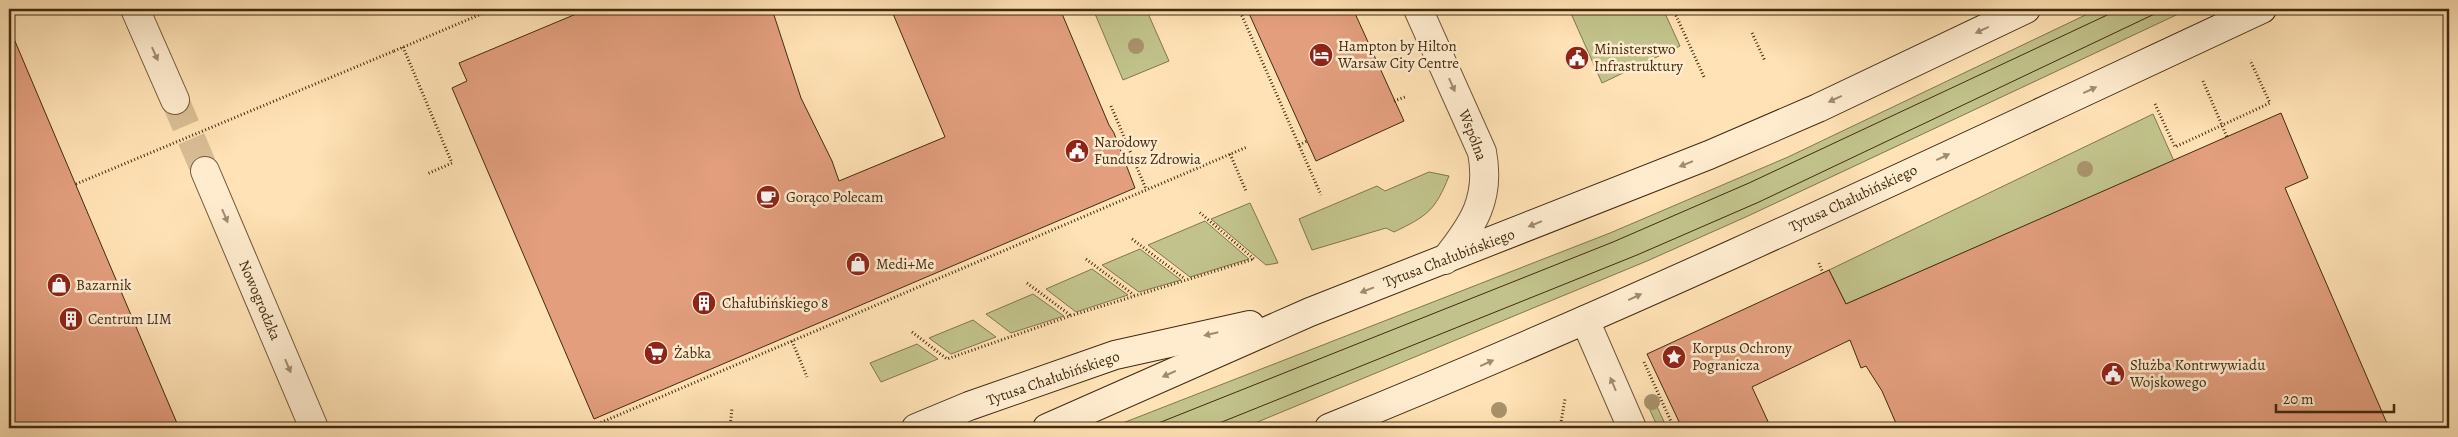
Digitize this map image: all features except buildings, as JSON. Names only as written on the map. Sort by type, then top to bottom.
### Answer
[{"type":"main road","points":[[136,9],[175,100]]},
{"type":"main road","name":"Wspólna","points":[[1418,9],[1482,152],[1486,170],[1480,208],[1468,231],[1445,260]]},
{"type":"main road","name":"Tytusa Chałubińskiego","points":[[1047,428],[1310,312],[1445,260],[1818,108],[2026,9]]},
{"type":"main road","name":"Tytusa Chałubińskiego","points":[[1329,428],[1442,382],[1585,320],[2145,65],[2262,9]]},
{"type":"main road","name":"Nowogrodzka","points":[[205,171],[314,428]]},
{"type":"main road","name":"Tytusa Chałubińskiego","points":[[916,428],[969,406],[1115,355],[1310,312]]},
{"type":"main road","points":[[1585,320],[1632,428]]},
{"type":"main road","name":"Tytusa Chałubińskiego","points":[[1353,428],[1442,382]]},
{"type":"path","points":[[76,184],[493,9]]},
{"type":"path","points":[[1239,9],[1321,195]]},
{"type":"path","points":[[1673,9],[1704,79]]},
{"type":"path","points":[[1752,33],[1765,61]]},
{"type":"path","points":[[402,47],[452,163],[427,174]]},
{"type":"path","points":[[2155,104],[2175,147],[2223,125],[2270,103],[2250,60]]},
{"type":"path","points":[[2203,82],[2228,137]]},
{"type":"path","points":[[1394,101],[1405,97]]},
{"type":"path","points":[[1111,106],[1146,190]]},
{"type":"path","points":[[1299,145],[1307,141]]},
{"type":"path","points":[[588,428],[1247,147]]},
{"type":"path","points":[[1230,154],[1246,191]]},
{"type":"path","points":[[912,332],[947,359],[1070,316],[1254,259],[1198,211]]},
{"type":"path","points":[[1132,239],[1186,279]]},
{"type":"path","points":[[1086,259],[1135,295]]},
{"type":"path","points":[[1819,263],[1823,273]]},
{"type":"path","points":[[1028,283],[1070,316]]},
{"type":"path","points":[[792,341],[807,377]]},
{"type":"path","points":[[1644,362],[1674,428]]},
{"type":"path","points":[[1560,428],[1565,398]]},
{"type":"path","points":[[730,428],[732,408]]},
{"type":"green space","points":[[1093,9],[1146,9],[1169,61],[1123,80]]},
{"type":"green space","points":[[1569,9],[1663,9],[1680,46],[1602,83]]},
{"type":"green space","points":[[2098,9],[2189,9],[1748,216],[1647,261],[1243,428],[1110,428],[1610,233],[1788,157]]},
{"type":"green space","points":[[2153,114],[2174,161],[1846,304],[1829,270]]},
{"type":"green space","points":[[1429,172],[1449,176],[1434,205],[1415,221],[1394,232],[1386,228],[1312,250],[1299,219],[1377,186],[1385,191]]},
{"type":"green space","points":[[1250,203],[1278,263],[1266,265],[1211,219]]},
{"type":"green space","points":[[1205,221],[1249,259],[1190,277],[1148,245]]},
{"type":"green space","points":[[1140,249],[1181,280],[1139,292],[1102,265]]},
{"type":"green space","points":[[1092,269],[1128,295],[1076,312],[1046,289]]},
{"type":"green space","points":[[1033,294],[1064,316],[1011,333],[986,314]]},
{"type":"green space","points":[[973,320],[996,337],[951,354],[929,338]]},
{"type":"green space","points":[[917,344],[938,359],[881,382],[870,363]]},
{"type":"green space","points":[[1652,396],[1667,428],[1658,428],[1645,399]]},
{"type":"tunnel","points":[[175,100],[205,171]]},
{"type":"tram line","points":[[1146,428],[1613,242],[1749,183],[2120,9]]},
{"type":"tram line","points":[[1207,428],[1637,255],[1759,202],[2165,9]]},
{"type":"place","name":"Hampton by Hilton Warsaw City Centre","points":[[1321,55]]},
{"type":"place","name":"Ministerstwo Infrastruktury","points":[[1577,58]]},
{"type":"place","name":"Narodowy Fundusz Zdrowia","points":[[1077,151]]},
{"type":"place","name":"Gorąco Polecam","points":[[768,197]]},
{"type":"place","name":"Medi+Me","points":[[858,264]]},
{"type":"place","name":"Bazarnik","points":[[59,285]]},
{"type":"place","name":"Chałubińskiego 8","points":[[704,303]]},
{"type":"place","name":"Centrum LIM","points":[[71,319]]},
{"type":"place","name":"Żabka","points":[[656,353]]},
{"type":"place","name":"Korpus Ochrony Pogranicza","points":[[1674,357]]},
{"type":"place","name":"Służba Kontrwywiadu Wojskowego","points":[[2113,374]]}]
